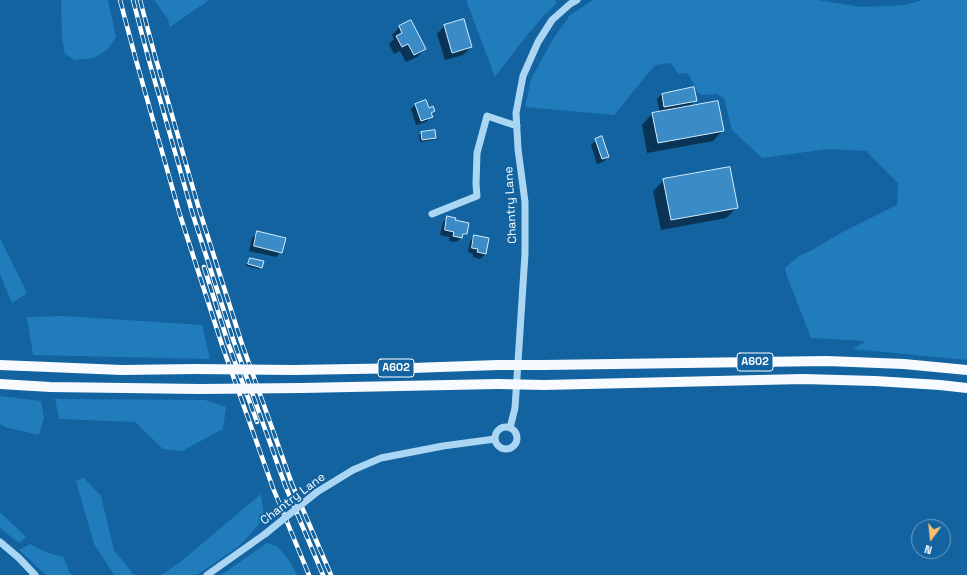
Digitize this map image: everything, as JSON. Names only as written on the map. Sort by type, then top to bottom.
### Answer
[{"type":"main road","name":"A602","points":[[5,366],[122,370],[294,370],[498,365],[827,361],[904,364],[967,370]]},
{"type":"main road","name":"A602","points":[[0,384],[50,387],[200,389],[498,384],[544,385],[803,379],[875,381],[967,388]]},
{"type":"street","name":"Chantry Lane","points":[[510,428],[515,408],[525,254],[525,202],[518,149],[516,113],[523,76],[538,42],[552,20],[570,4],[577,0]]},
{"type":"street","points":[[432,214],[477,196],[476,184],[478,153],[487,116],[517,126]]},
{"type":"street","points":[[506,427],[510,428],[514,430],[517,437],[516,444],[513,447],[503,449],[497,445],[495,435],[499,429],[506,427]]},
{"type":"street","name":"Chantry Lane","points":[[207,575],[265,534],[318,492],[353,470],[381,458],[442,446],[495,439]]},
{"type":"street","points":[[0,542],[19,558],[35,575]]},
{"type":"shaded area","points":[[61,0],[108,0],[116,37],[108,49],[94,58],[75,60],[65,54],[62,37]]},
{"type":"shaded area","points":[[154,0],[209,0],[170,27],[168,19]]},
{"type":"shaded area","points":[[466,0],[555,0],[557,3],[544,15],[495,77]]},
{"type":"shaded area","points":[[593,0],[818,0],[861,7],[905,5],[923,0],[967,0],[967,360],[853,349],[866,341],[811,338],[785,268],[799,256],[897,205],[898,183],[866,151],[828,149],[762,158],[732,130],[724,98],[717,94],[703,95],[698,93],[688,73],[678,74],[671,63],[655,65],[614,115],[525,107],[531,79],[553,39],[570,15]]},
{"type":"shaded area","points":[[0,238],[27,293],[12,303],[0,274]]},
{"type":"shaded area","points":[[64,316],[202,325],[210,359],[33,355],[27,317]]},
{"type":"shaded area","points":[[0,396],[41,401],[44,418],[39,435],[8,428],[0,424]]},
{"type":"shaded area","points":[[55,399],[205,400],[226,407],[223,429],[182,451],[163,449],[135,422],[59,419]]},
{"type":"shaded area","points":[[84,478],[101,496],[114,550],[134,575],[114,575],[94,544],[76,481]]},
{"type":"shaded area","points":[[261,494],[264,516],[255,529],[239,546],[197,575],[161,575],[179,563]]},
{"type":"shaded area","points":[[0,512],[26,537],[19,543],[0,528]]},
{"type":"shaded area","points":[[267,543],[277,546],[291,563],[297,575],[221,575]]},
{"type":"shaded area","points":[[30,544],[45,552],[63,557],[70,573],[73,575],[46,575],[19,550]]},
{"type":"building","points":[[464,19],[472,47],[452,53],[444,25]]},
{"type":"building","points":[[411,20],[426,49],[414,55],[408,44],[402,47],[396,36],[402,33],[399,26]]},
{"type":"building","points":[[694,87],[697,101],[664,107],[662,94]]},
{"type":"building","points":[[426,100],[429,108],[433,106],[435,111],[431,113],[433,117],[421,121],[415,104]]},
{"type":"building","points":[[718,101],[724,131],[658,143],[652,113]]},
{"type":"building","points":[[435,130],[436,138],[422,140],[421,132]]},
{"type":"building","points":[[602,136],[609,157],[602,159],[595,139]]},
{"type":"building","points":[[730,167],[738,208],[671,220],[663,179]]},
{"type":"building","points":[[447,216],[456,218],[455,220],[469,223],[467,234],[463,234],[462,238],[453,236],[454,232],[445,230]]},
{"type":"building","points":[[257,231],[286,238],[282,253],[254,246]]},
{"type":"building","points":[[474,235],[489,238],[486,254],[477,252],[478,249],[472,248]]},
{"type":"building","points":[[250,258],[264,261],[262,268],[248,264]]},
{"type":"railway","points":[[120,0],[180,215],[222,345],[273,488],[309,575]]},
{"type":"railway","points":[[133,0],[192,212],[234,342],[285,485],[323,575]]},
{"type":"railway","points":[[140,0],[199,209],[241,341],[292,484],[331,575]]},
{"type":"railway","points":[[204,267],[228,343],[257,422]]}]
